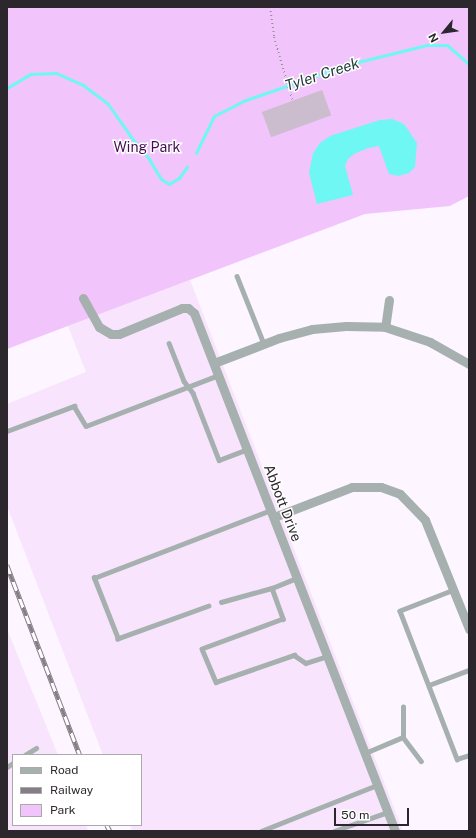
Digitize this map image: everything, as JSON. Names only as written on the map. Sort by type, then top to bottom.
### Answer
[{"type":"street","name":"Abbott Drive","points":[[83,298],[99,327],[111,334],[123,332],[178,309],[188,308],[198,320],[395,831]]},
{"type":"street","points":[[385,327],[389,300]]},
{"type":"street","points":[[214,363],[264,344],[312,329],[346,326],[385,327],[430,342],[469,364]]},
{"type":"street","points":[[272,513],[352,487],[370,485],[391,490],[408,501],[425,520],[469,629]]},
{"type":"lane","points":[[237,276],[264,344]]},
{"type":"lane","points":[[169,343],[188,387],[193,393],[219,460],[247,449]]},
{"type":"lane","points":[[7,431],[74,406],[86,426],[219,375]]},
{"type":"lane","points":[[209,606],[118,639],[94,578],[272,513]]},
{"type":"lane","points":[[221,602],[272,588],[297,578]]},
{"type":"lane","points":[[272,588],[283,619],[202,649],[216,682],[294,655],[306,663],[327,656]]},
{"type":"lane","points":[[454,590],[400,611],[458,759],[469,755]]},
{"type":"lane","points":[[429,685],[469,670]]},
{"type":"lane","points":[[403,707],[403,737],[421,761]]},
{"type":"lane","points":[[365,753],[403,737]]},
{"type":"lane","points":[[27,754],[36,748]]},
{"type":"lane","points":[[261,831],[377,785]]},
{"type":"lane","points":[[334,831],[388,812]]},
{"type":"path","points":[[270,7],[268,8],[291,98]]},
{"type":"shaded area","points":[[190,280],[403,831],[132,831],[130,826],[142,826],[142,754],[103,754],[7,506],[7,404],[86,372],[68,326]]},
{"type":"shaded area","points":[[7,629],[58,754],[12,754],[12,826],[86,826],[88,831],[7,831]]},
{"type":"green space","name":"Wing Park","points":[[7,7],[469,7],[469,196],[450,206],[365,214],[7,349]]},
{"type":"water","points":[[392,119],[404,124],[417,143],[415,167],[409,173],[398,176],[389,174],[379,146],[368,148],[354,154],[348,159],[345,166],[353,195],[317,204],[309,173],[313,153],[320,143],[330,136],[380,120]]},
{"type":"building","points":[[322,90],[331,115],[271,137],[262,112]]},
{"type":"waterway","name":"Tyler Creek","points":[[196,153],[214,116],[243,101],[350,64],[427,45],[447,45],[469,64]]},
{"type":"waterway","name":"Tyler Creek","points":[[7,88],[30,74],[56,73],[83,85],[108,104],[130,136],[149,159],[161,179],[169,184],[179,178],[187,167]]},
{"type":"railway","points":[[7,565],[80,754]]},
{"type":"railway","points":[[108,826],[110,831]]}]
